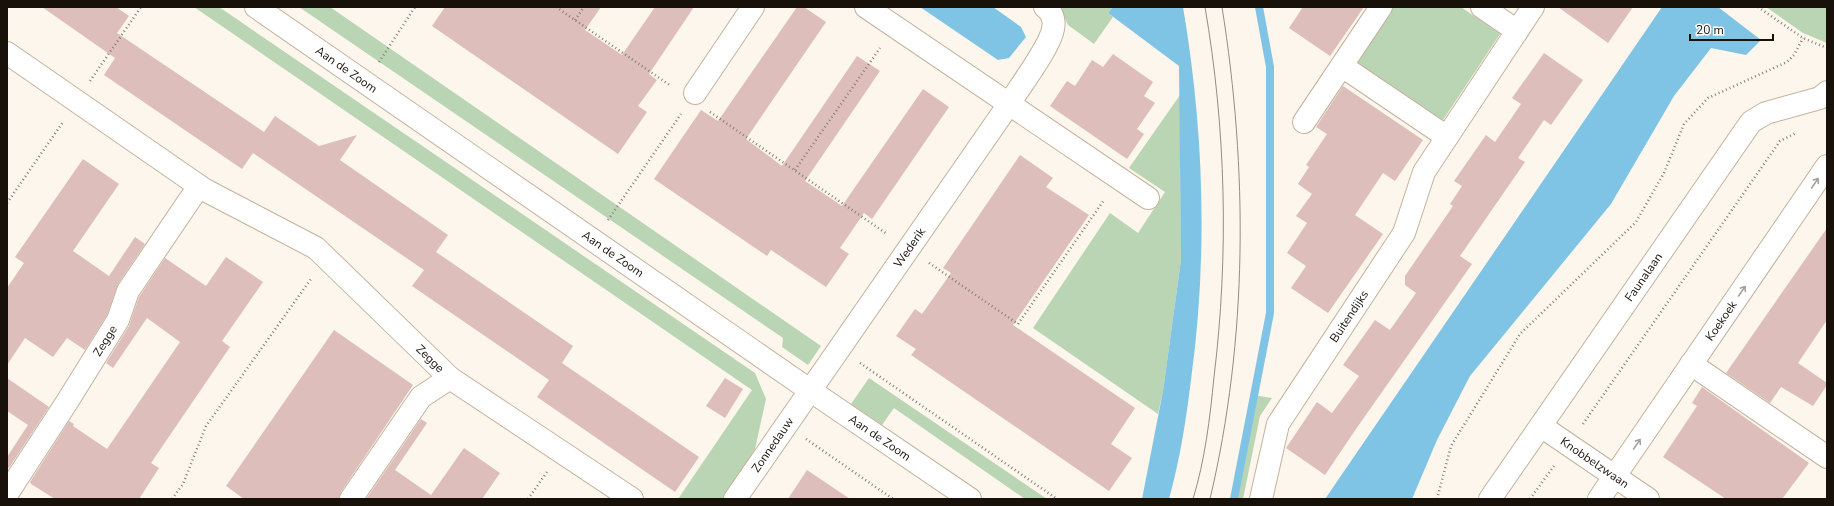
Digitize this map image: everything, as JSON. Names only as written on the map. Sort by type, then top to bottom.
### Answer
[{"type":"street","name":"Aan de Zoom","points":[[256,7],[811,391],[970,499]]},
{"type":"street","points":[[693,96],[753,7]]},
{"type":"street","points":[[866,7],[1148,198]]},
{"type":"street","name":"Wederik","points":[[811,391],[1009,104],[1049,40],[1053,28],[1052,16],[1045,7]]},
{"type":"street","points":[[1304,122],[1381,7]]},
{"type":"street","points":[[1482,7],[1517,31]]},
{"type":"street","name":"Buitendijks","points":[[1261,499],[1278,424],[1404,233],[1424,172],[1533,7]]},
{"type":"street","name":"Zegge","points":[[7,53],[199,186],[316,248],[450,378],[632,499]]},
{"type":"street","points":[[1342,66],[1446,137]]},
{"type":"street","name":"Faunalaan","points":[[1490,499],[1751,122],[1766,113],[1820,98],[1827,92]]},
{"type":"street","name":"Koekoek","points":[[1599,499],[1827,166]]},
{"type":"street","name":"Zegge","points":[[7,494],[118,320],[128,291],[199,186]]},
{"type":"street","points":[[1692,364],[1827,457]]},
{"type":"street","name":"Zegge","points":[[351,499],[421,397],[450,378]]},
{"type":"street","name":"Zonnedauw","points":[[735,499],[811,391]]},
{"type":"street","name":"Knobbelzwaan","points":[[1540,426],[1648,499]]},
{"type":"path","points":[[7,203],[141,7]]},
{"type":"path","points":[[365,82],[416,7]]},
{"type":"path","points":[[556,7],[693,96],[795,170],[1018,324],[1119,178]]},
{"type":"path","points":[[575,20],[584,7]]},
{"type":"path","points":[[1758,7],[1803,38],[1827,48]]},
{"type":"path","points":[[795,170],[895,26]]},
{"type":"path","points":[[1437,499],[1451,446],[1520,334],[1636,222],[1664,173],[1684,124],[1708,98],[1788,62],[1794,55],[1803,38]]},
{"type":"path","points":[[594,241],[693,96]]},
{"type":"path","points":[[1530,499],[1780,141],[1804,130]]},
{"type":"path","points":[[172,499],[183,484],[206,426],[326,257]]},
{"type":"path","points":[[859,363],[1057,499]]},
{"type":"path","points":[[786,426],[893,499]]},
{"type":"path","points":[[528,499],[560,452]]},
{"type":"green space","points":[[194,7],[219,7],[755,373],[766,399],[755,449],[723,499],[678,499],[752,390]]},
{"type":"green space","points":[[299,7],[330,7],[821,346],[808,365],[782,347],[783,338]]},
{"type":"green space","points":[[1059,7],[1113,7],[1108,13],[1113,17],[1094,44],[1068,25]]},
{"type":"green space","points":[[1393,7],[1461,7],[1500,34],[1443,120],[1357,62]]},
{"type":"green space","points":[[1766,7],[1827,7],[1827,43],[1803,33]]},
{"type":"green space","points":[[1180,95],[1181,260],[1163,391],[1158,414],[1033,328],[1110,213],[1138,233],[1165,192],[1129,168]]},
{"type":"green space","points":[[869,378],[1047,499],[1025,499],[894,408],[882,425],[851,404]]},
{"type":"green space","points":[[1253,395],[1272,398],[1260,416],[1243,499],[1231,499]]},
{"type":"water","points":[[920,7],[993,7],[1021,27],[1026,37],[1009,58],[998,60]]},
{"type":"water","points":[[1113,7],[1183,7],[1196,100],[1201,193],[1200,287],[1187,410],[1169,499],[1142,499],[1163,391],[1181,260],[1179,66],[1108,13]]},
{"type":"water","points":[[1662,7],[1718,7],[1761,40],[1746,55],[1711,48],[1674,96],[1611,204],[1470,376],[1437,440],[1412,499],[1325,499]]},
{"type":"building","points":[[42,7],[116,7],[129,16],[117,33],[264,132],[275,116],[319,146],[357,135],[340,160],[448,235],[436,252],[573,346],[562,363],[699,457],[675,492],[537,397],[549,380],[412,286],[424,270],[253,153],[242,169],[104,75],[115,58]]},
{"type":"building","points":[[445,7],[601,7],[585,30],[622,55],[655,7],[694,7],[649,74],[657,80],[638,106],[647,112],[618,154],[432,26]]},
{"type":"building","points":[[797,7],[804,7],[826,22],[746,139],[782,166],[857,56],[880,71],[805,181],[842,206],[923,89],[949,107],[872,219],[864,213],[840,248],[849,254],[826,287],[771,250],[767,256],[654,179],[701,110],[718,121]]},
{"type":"building","points":[[1303,7],[1364,7],[1330,56],[1289,28]]},
{"type":"building","points":[[1558,7],[1633,7],[1608,43]]},
{"type":"building","points":[[1544,53],[1583,80],[1551,125],[1544,120],[1518,158],[1525,162],[1460,256],[1472,264],[1325,475],[1286,448],[1317,402],[1332,413],[1359,376],[1343,365],[1375,320],[1390,330],[1416,293],[1405,285],[1405,276],[1453,206],[1450,204],[1462,186],[1454,181],[1486,135],[1495,142],[1521,104],[1512,98]]},
{"type":"building","points":[[1113,54],[1153,82],[1144,96],[1155,103],[1137,129],[1144,134],[1127,159],[1050,106],[1067,81],[1075,86],[1092,60],[1103,67]]},
{"type":"building","points":[[1343,86],[1423,140],[1395,181],[1383,173],[1355,215],[1383,234],[1328,313],[1291,288],[1306,266],[1287,253],[1307,223],[1296,216],[1312,194],[1298,184],[1309,167],[1306,165],[1327,134],[1316,127]]},
{"type":"building","points":[[1020,155],[1053,178],[1046,187],[1089,215],[1013,325],[1135,408],[1111,444],[1132,458],[1109,491],[911,355],[916,349],[896,336],[915,309],[922,314],[951,273],[943,268]]},
{"type":"building","points":[[83,159],[119,184],[73,251],[109,276],[135,237],[145,244],[118,284],[107,315],[85,350],[67,338],[53,357],[25,338],[7,365],[7,288],[24,263],[15,257]]},
{"type":"building","points":[[1827,228],[1827,320],[1798,363],[1827,383],[1827,385],[1813,406],[1781,387],[1770,403],[1726,373]]},
{"type":"building","points":[[226,257],[263,282],[222,341],[230,347],[151,463],[159,468],[139,499],[55,499],[31,484],[30,482],[69,421],[74,424],[73,426],[107,449],[180,342],[147,318],[113,368],[106,363],[129,326],[139,297],[165,258],[206,286]]},
{"type":"building","points":[[334,330],[413,385],[341,492],[339,499],[244,499],[226,486]]},
{"type":"building","points":[[7,378],[49,407],[9,468],[7,466],[7,457],[28,425],[7,411]]},
{"type":"building","points":[[725,378],[743,389],[725,418],[706,406]]},
{"type":"building","points":[[1702,387],[1809,463],[1782,499],[1726,499],[1663,457],[1697,406],[1692,403]]},
{"type":"building","points":[[421,419],[427,423],[395,470],[431,495],[464,448],[500,473],[482,499],[366,499]]},
{"type":"building","points":[[807,470],[850,499],[788,499]]},
{"type":"waterway","points":[[1234,499],[1270,313],[1270,67],[1259,7]]},
{"type":"tram line","points":[[1193,499],[1204,454],[1211,408],[1222,284],[1223,192],[1221,145],[1212,53],[1205,7]]},
{"type":"tram line","points":[[1210,499],[1232,377],[1240,254],[1240,192],[1236,130],[1231,68],[1222,7]]}]
